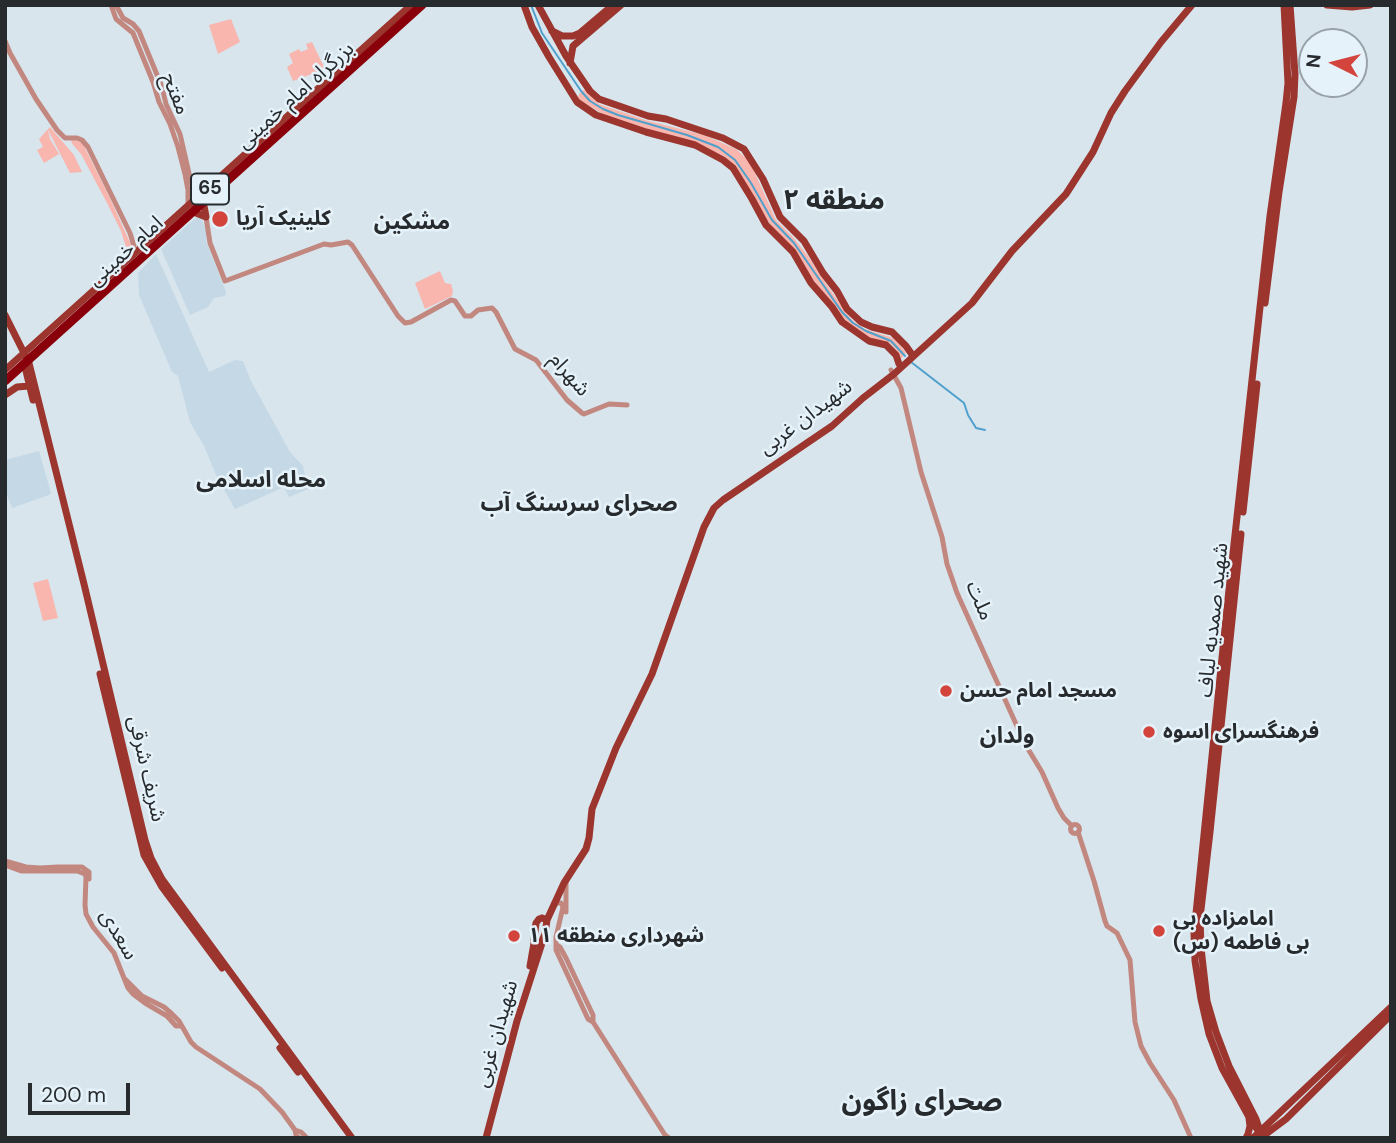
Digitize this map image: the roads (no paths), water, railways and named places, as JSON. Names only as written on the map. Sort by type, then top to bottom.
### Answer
[{"type":"highway","name":"بزرگراه امام خمینی","points":[[5,372],[419,6]]},
{"type":"highway","name":"بزرگراه امام خمینی","points":[[5,383],[419,6]]},
{"type":"main road","points":[[524,5],[532,27],[577,102],[596,115],[695,145],[733,168],[766,225],[793,252],[811,283],[842,322],[869,341],[886,345],[896,355],[899,364]]},
{"type":"main road","points":[[538,5],[570,63],[599,99],[723,138],[744,149],[763,179],[780,216],[804,241],[847,309],[861,322],[892,332],[912,355]]},
{"type":"main road","points":[[551,30],[562,36],[580,33],[613,5]]},
{"type":"main road","points":[[570,63],[573,46],[621,5]]},
{"type":"main road","name":"شهیدان غربی","points":[[484,1138],[543,940],[545,919],[553,895],[584,841],[589,807],[607,760],[650,670],[712,505],[830,423],[912,355],[970,299],[1009,247],[1064,191],[1091,147],[1118,94],[1189,5]]},
{"type":"main road","name":"شهید صمدیه لباف","points":[[1263,1136],[1240,1093],[1222,1068],[1209,1034],[1200,999],[1194,933],[1262,315],[1294,97],[1295,74],[1285,10],[1290,5]]},
{"type":"main road","points":[[1285,10],[1293,11],[1297,5]]},
{"type":"main road","points":[[1327,5],[1370,5]]},
{"type":"main road","name":"امام خمینی","points":[[5,372],[150,240],[199,191],[419,6]]},
{"type":"main road","name":"امام خمینی","points":[[5,383],[204,206],[419,6]]},
{"type":"main road","points":[[567,36],[566,44],[573,46]]},
{"type":"main road","points":[[572,93],[580,90],[584,83]]},
{"type":"main road","points":[[204,206],[206,217]]},
{"type":"main road","points":[[196,213],[206,217]]},
{"type":"main road","points":[[5,315],[23,354]]},
{"type":"main road","points":[[5,325],[23,354]]},
{"type":"main road","points":[[14,361],[16,344]]},
{"type":"main road","name":"شریف شرقی","points":[[23,354],[88,611],[139,839],[150,869],[352,1138]]},
{"type":"main road","name":"شهیدان غربی","points":[[545,919],[586,849],[592,809],[652,674],[704,527],[714,508],[832,426],[912,355]]},
{"type":"main road","name":"شریف شرقی","points":[[27,365],[29,386],[53,466]]},
{"type":"main road","points":[[5,395],[17,387],[29,386]]},
{"type":"main road","name":"شهیدان غربی","points":[[484,1138],[532,959],[536,923],[539,919],[545,919]]},
{"type":"main road","points":[[534,943],[539,944],[543,940]]},
{"type":"main road","name":"شریف شرقی","points":[[212,951],[346,1138]]},
{"type":"main road","points":[[1263,1136],[1276,1117],[1391,1007]]},
{"type":"main road","points":[[1253,1138],[1263,1136],[1276,1127],[1391,1015]]},
{"type":"main road","points":[[1246,1138],[1251,1115],[1269,1119],[1276,1117]]},
{"type":"main road","points":[[1274,1138],[1276,1127]]},
{"type":"street","name":"مفتح","points":[[111,5],[116,19],[132,31],[135,37],[174,135],[188,193],[188,204]]},
{"type":"street","name":"مفتح","points":[[116,5],[123,18],[139,31],[180,134],[191,182],[199,191]]},
{"type":"street","points":[[5,41],[57,130],[65,138],[82,140],[88,147],[130,233],[134,254]]},
{"type":"street","points":[[188,193],[199,191]]},
{"type":"street","name":"شهرام","points":[[206,217],[210,243],[225,281],[324,244],[348,242],[405,323],[408,324],[451,300],[455,301],[465,316],[492,308],[515,349],[536,360],[567,400],[584,414],[609,404],[626,405]]},
{"type":"street","points":[[130,233],[138,239],[150,240]]},
{"type":"street","name":"ملت","points":[[892,372],[901,388],[921,472],[957,593],[1025,744],[1042,772],[1058,808],[1072,826],[1077,825],[1079,828],[1105,921],[1107,926],[1117,933],[1130,960],[1135,1022],[1142,1046],[1174,1100],[1191,1138]]},
{"type":"street","name":"سعدی","points":[[5,863],[26,867],[71,867],[87,870],[89,898],[86,914],[114,953],[128,988],[176,1026],[181,1026],[196,1047],[260,1089],[296,1130],[307,1138]]},
{"type":"street","points":[[559,927],[566,915],[567,879]]},
{"type":"street","points":[[554,903],[563,907],[556,950],[588,1019],[593,1021],[665,1137]]},
{"type":"street","name":"سعدی","points":[[296,1130],[299,1138]]},
{"type":"waterway","points":[[531,5],[542,33],[590,101],[618,115],[718,147],[735,160],[772,220],[794,243],[842,312],[866,331],[891,341],[905,356]]},
{"type":"waterway","points":[[911,362],[964,403],[976,428],[985,430]]},
{"type":"place","name":"کلینیک آریا","points":[[220,219]]},
{"type":"place","name":"مسجد امام حسن","points":[[946,691]]},
{"type":"place","name":"فرهنگسرای اسوه","points":[[1149,732]]},
{"type":"place","name":"امامزاده بی بی فاطمه (س)","points":[[1159,931]]},
{"type":"place","name":"شهرداری منطقه ۱۱","points":[[514,936]]},
{"type":"district","name":"منطقه ۲","points":[[834,202]]},
{"type":"district","name":"مشکین","points":[[412,223]]},
{"type":"district","name":"محله اسلامی","points":[[261,481]]},
{"type":"district","name":"صحرای سرسنگ آب","points":[[579,505]]},
{"type":"district","name":"ولدان","points":[[1007,737]]},
{"type":"district","name":"صحرای زاگون","points":[[922,1103]]}]
